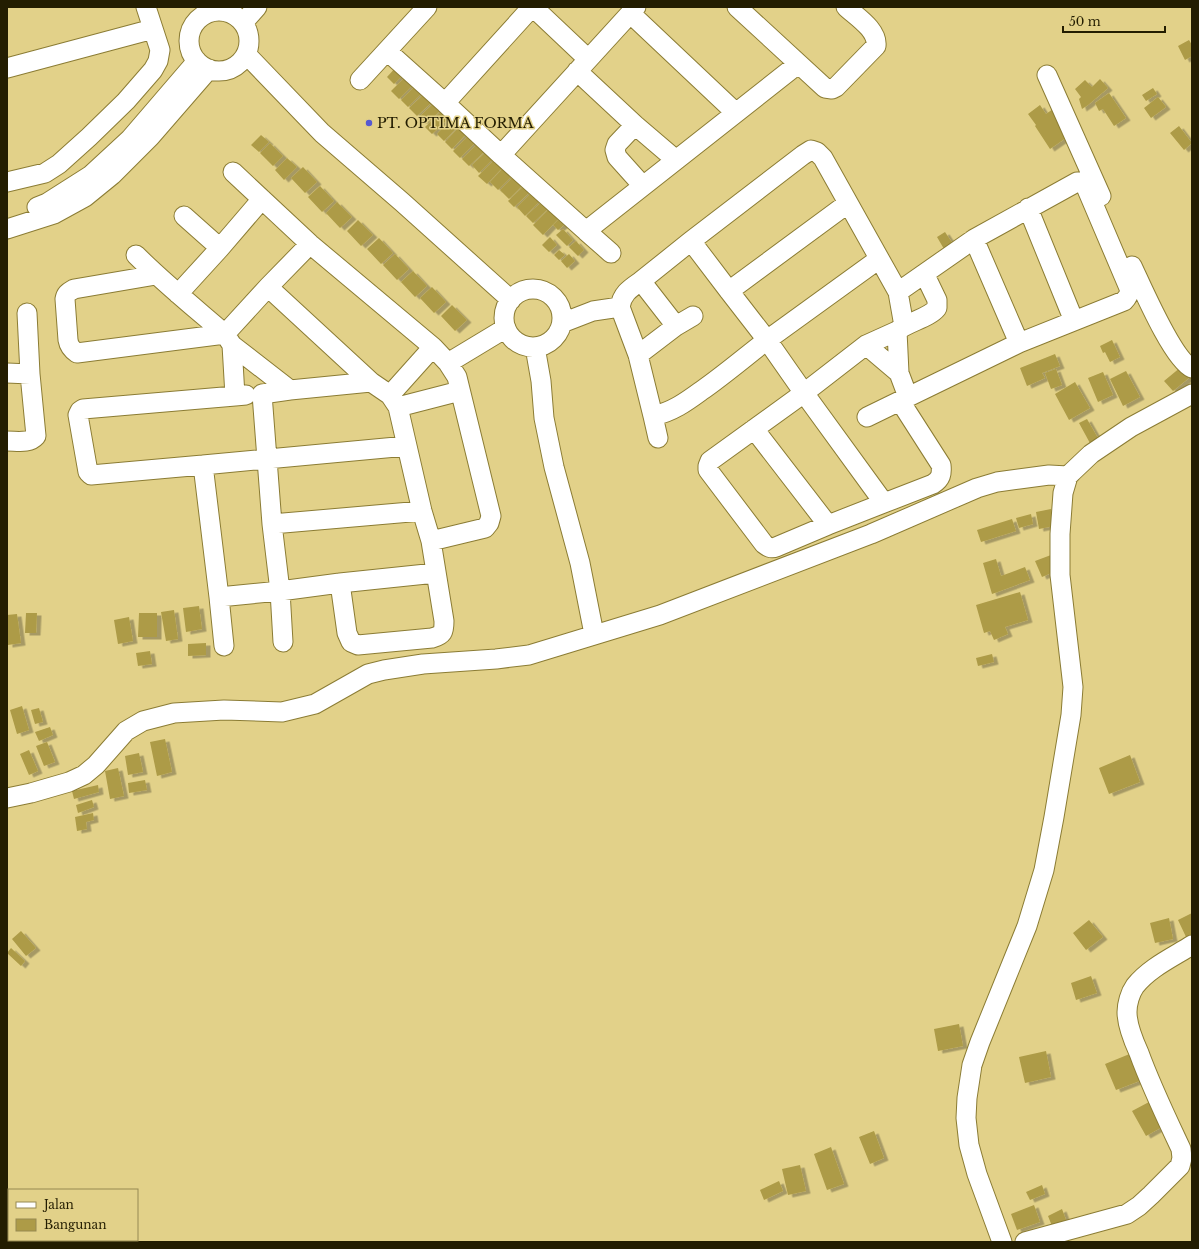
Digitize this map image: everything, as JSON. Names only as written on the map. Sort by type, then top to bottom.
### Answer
[{"type":"street","points":[[7,182],[45,173],[59,164],[126,101],[153,70],[158,61],[160,50],[146,7]]},
{"type":"street","points":[[240,15],[247,30],[249,46],[240,63],[230,69],[220,71],[203,65],[191,54],[189,35],[192,26],[193,13],[226,11],[240,15],[257,7]]},
{"type":"street","points":[[360,80],[427,7]]},
{"type":"street","points":[[445,103],[532,7],[635,125],[676,160]]},
{"type":"street","points":[[740,8],[825,88],[832,89],[836,87],[876,46],[876,41],[872,31],[846,7]]},
{"type":"street","points":[[501,155],[633,10],[736,113]]},
{"type":"street","points":[[7,68],[153,29]]},
{"type":"street","points":[[387,51],[611,253]]},
{"type":"street","points":[[246,54],[322,133],[402,202],[511,300]]},
{"type":"street","points":[[586,231],[798,64]]},
{"type":"street","points":[[7,216],[47,203],[92,175],[203,65]]},
{"type":"street","points":[[7,229],[54,214],[85,197],[112,175],[150,137],[203,65]]},
{"type":"street","points":[[1047,75],[1138,280],[1172,348],[1187,366],[1192,368]]},
{"type":"street","points":[[635,125],[617,144],[615,150],[617,156],[643,186]]},
{"type":"street","points":[[658,438],[638,355],[620,307],[621,300],[626,292],[811,150],[817,152],[823,158],[847,204],[898,292],[900,328],[899,373],[904,399],[941,465],[942,474],[938,481],[772,548],[768,547],[760,539],[704,464],[804,393],[866,345],[900,328],[932,313],[938,308],[937,300],[925,275]]},
{"type":"street","points":[[233,172],[310,244],[433,347],[448,363],[457,377],[491,516],[489,523],[485,528],[431,541]]},
{"type":"street","points":[[867,417],[1019,343],[1124,301],[1130,292],[1130,288],[1086,187],[1081,182],[1077,182],[1028,208],[974,240],[925,275],[898,292]]},
{"type":"street","points":[[178,294],[262,199]]},
{"type":"street","points":[[729,291],[847,204]]},
{"type":"street","points":[[1028,208],[1074,321]]},
{"type":"street","points":[[184,216],[220,248]]},
{"type":"street","points":[[974,240],[1019,343]]},
{"type":"street","points":[[691,241],[767,340],[884,503]]},
{"type":"street","points":[[235,396],[229,339],[268,287],[310,244]]},
{"type":"street","points":[[136,255],[156,275],[229,339],[290,390]]},
{"type":"street","points":[[653,416],[664,414],[676,408],[718,379],[767,340],[879,259]]},
{"type":"street","points":[[156,275],[69,291],[65,299],[69,346],[77,353],[229,339]]},
{"type":"street","points":[[641,281],[676,326]]},
{"type":"street","points":[[268,287],[371,382],[394,401],[431,541],[444,621],[444,630],[439,636],[432,638],[358,645],[351,642],[347,633],[340,583]]},
{"type":"street","points":[[532,289],[541,290],[555,299],[560,306],[562,323],[552,340],[546,344],[535,347],[524,345],[510,336],[506,328],[505,313],[511,300],[516,295],[532,289]]},
{"type":"street","points":[[562,323],[593,311],[620,307]]},
{"type":"street","points":[[7,440],[28,441],[36,436],[30,374],[27,313]]},
{"type":"street","points":[[638,355],[676,326],[693,316]]},
{"type":"street","points":[[448,363],[506,328]]},
{"type":"street","points":[[866,345],[899,373]]},
{"type":"street","points":[[394,401],[433,347]]},
{"type":"street","points":[[535,347],[541,381],[544,418],[552,460],[580,563],[594,634]]},
{"type":"street","points":[[7,373],[30,374]]},
{"type":"street","points":[[371,382],[262,394],[83,409],[78,415],[88,472],[91,475],[407,446]]},
{"type":"street","points":[[394,401],[460,391]]},
{"type":"street","points":[[262,394],[266,459],[284,642]]},
{"type":"street","points":[[1002,1242],[969,1145],[966,1118],[967,1098],[972,1065],[1037,894],[1044,870],[1057,801],[1073,687],[1060,575],[1061,512],[1063,493],[1068,476],[1075,468],[1108,442],[1192,394]]},
{"type":"street","points":[[754,429],[828,525]]},
{"type":"street","points":[[204,465],[224,646]]},
{"type":"street","points":[[7,798],[69,782],[84,775],[96,765],[126,731],[144,721],[174,713],[224,710],[282,712],[315,704],[368,674],[384,670],[423,664],[529,655],[660,615],[871,534],[977,488],[997,482],[1049,475],[1068,476]]},
{"type":"street","points":[[272,524],[422,511]]},
{"type":"street","points":[[219,597],[436,573]]},
{"type":"street","points":[[1025,1242],[1127,1214],[1145,1201],[1180,1166],[1182,1158],[1181,1149],[1134,1042],[1127,1013],[1128,1000],[1134,987],[1147,974],[1192,945]]},
{"type":"building","points":[[1189,40],[1192,45],[1192,56],[1185,60],[1178,46]]},
{"type":"building","points":[[397,66],[405,73],[394,84],[387,77]]},
{"type":"building","points":[[406,76],[414,84],[399,99],[391,91]]},
{"type":"building","points":[[1100,79],[1108,88],[1082,109],[1079,99],[1081,97],[1075,89],[1085,80],[1092,87]]},
{"type":"building","points":[[416,85],[423,92],[408,107],[401,100]]},
{"type":"building","points":[[1153,88],[1157,94],[1146,101],[1142,95]]},
{"type":"building","points":[[1109,93],[1126,118],[1114,126],[1103,109],[1099,111],[1095,103]]},
{"type":"building","points":[[424,94],[432,102],[417,116],[409,108]]},
{"type":"building","points":[[1158,97],[1166,107],[1151,118],[1144,108]]},
{"type":"building","points":[[436,101],[443,108],[426,124],[419,117]]},
{"type":"building","points":[[1040,105],[1046,114],[1053,109],[1070,135],[1050,149],[1028,114]]},
{"type":"building","points":[[443,110],[450,117],[432,134],[425,127]]},
{"type":"building","points":[[453,117],[460,124],[444,141],[437,134]]},
{"type":"building","points":[[460,126],[467,133],[452,149],[445,142]]},
{"type":"building","points":[[1179,126],[1192,143],[1184,150],[1170,133]]},
{"type":"building","points":[[261,135],[269,142],[259,152],[251,145]]},
{"type":"building","points":[[469,135],[476,142],[460,158],[453,151]]},
{"type":"building","points":[[270,143],[283,156],[273,166],[260,153]]},
{"type":"building","points":[[478,143],[485,151],[469,166],[462,159]]},
{"type":"building","points":[[486,152],[493,159],[479,173],[472,165]]},
{"type":"building","points":[[287,158],[297,167],[284,180],[275,170]]},
{"type":"building","points":[[495,159],[503,167],[487,184],[478,176]]},
{"type":"building","points":[[505,166],[514,174],[498,190],[490,182]]},
{"type":"building","points":[[303,167],[317,182],[305,193],[291,178]]},
{"type":"building","points":[[516,174],[525,183],[509,199],[500,190]]},
{"type":"building","points":[[526,184],[532,190],[514,207],[508,201]]},
{"type":"building","points":[[320,186],[334,201],[322,212],[308,197]]},
{"type":"building","points":[[535,189],[543,198],[525,216],[517,207]]},
{"type":"building","points":[[546,198],[552,205],[533,223],[526,216]]},
{"type":"building","points":[[337,202],[352,217],[340,228],[326,213]]},
{"type":"building","points":[[551,207],[561,216],[543,235],[533,225]]},
{"type":"building","points":[[358,220],[373,235],[361,246],[347,231]]},
{"type":"building","points":[[558,220],[564,225],[558,230],[553,225]]},
{"type":"building","points":[[563,229],[573,240],[567,246],[556,235]]},
{"type":"building","points":[[945,232],[953,244],[944,249],[937,237]]},
{"type":"building","points":[[550,237],[557,245],[549,252],[542,245]]},
{"type":"building","points":[[379,238],[393,253],[381,264],[367,249]]},
{"type":"building","points":[[576,241],[584,250],[578,256],[569,247]]},
{"type":"building","points":[[559,250],[565,255],[559,260],[554,255]]},
{"type":"building","points":[[395,254],[409,269],[397,280],[383,265]]},
{"type":"building","points":[[569,254],[575,261],[567,268],[561,261]]},
{"type":"building","points":[[413,271],[427,286],[415,297],[401,282]]},
{"type":"building","points":[[432,287],[446,302],[434,313],[420,298]]},
{"type":"building","points":[[452,305],[467,320],[455,331],[441,316]]},
{"type":"building","points":[[1112,340],[1120,357],[1110,362],[1100,346]]},
{"type":"building","points":[[1055,354],[1060,366],[1042,373],[1045,378],[1027,386],[1020,368]]},
{"type":"building","points":[[1181,367],[1190,377],[1173,391],[1164,381]]},
{"type":"building","points":[[1056,369],[1062,385],[1051,389],[1045,373]]},
{"type":"building","points":[[1126,371],[1140,397],[1123,406],[1110,379]]},
{"type":"building","points":[[1103,372],[1113,395],[1098,402],[1088,378]]},
{"type":"building","points":[[1075,382],[1090,408],[1069,420],[1055,394]]},
{"type":"building","points":[[1087,419],[1099,440],[1091,445],[1079,423]]},
{"type":"building","points":[[1051,509],[1054,526],[1039,529],[1036,512]]},
{"type":"building","points":[[1031,514],[1033,524],[1019,528],[1016,518]]},
{"type":"building","points":[[1012,519],[1016,531],[981,542],[977,530]]},
{"type":"building","points":[[1051,555],[1058,570],[1042,577],[1035,561]]},
{"type":"building","points":[[996,559],[1001,576],[1025,567],[1030,580],[992,594],[983,563]]},
{"type":"building","points":[[1020,592],[1028,620],[1005,627],[1008,634],[994,640],[990,631],[984,633],[976,605]]},
{"type":"building","points":[[199,606],[202,629],[186,632],[183,608]]},
{"type":"building","points":[[174,610],[178,639],[166,641],[161,612]]},
{"type":"building","points":[[26,613],[37,613],[36,633],[25,633]]},
{"type":"building","points":[[139,613],[157,613],[157,637],[138,637]]},
{"type":"building","points":[[17,614],[21,643],[8,645],[7,615]]},
{"type":"building","points":[[129,617],[133,641],[118,644],[114,620]]},
{"type":"building","points":[[206,643],[206,655],[188,656],[188,644]]},
{"type":"building","points":[[150,651],[152,664],[138,666],[136,653]]},
{"type":"building","points":[[992,654],[994,662],[978,666],[976,658]]},
{"type":"building","points":[[22,706],[29,730],[17,734],[10,710]]},
{"type":"building","points":[[39,708],[43,722],[35,724],[31,710]]},
{"type":"building","points":[[50,727],[53,735],[39,741],[35,732]]},
{"type":"building","points":[[165,739],[172,772],[157,776],[150,742]]},
{"type":"building","points":[[47,742],[55,762],[44,766],[36,746]]},
{"type":"building","points":[[29,750],[38,771],[29,775],[20,754]]},
{"type":"building","points":[[139,753],[143,772],[128,775],[125,756]]},
{"type":"building","points":[[1130,755],[1140,782],[1109,794],[1099,768]]},
{"type":"building","points":[[118,768],[124,796],[110,799],[105,771]]},
{"type":"building","points":[[145,780],[147,790],[129,793],[128,783]]},
{"type":"building","points":[[98,785],[99,792],[74,799],[72,791]]},
{"type":"building","points":[[92,800],[94,807],[78,813],[76,805]]},
{"type":"building","points":[[93,813],[94,820],[86,822],[87,829],[77,831],[75,817]]},
{"type":"building","points":[[1192,913],[1192,936],[1187,939],[1178,920]]},
{"type":"building","points":[[1169,918],[1173,939],[1155,943],[1150,923]]},
{"type":"building","points":[[1089,920],[1103,937],[1086,950],[1073,933]]},
{"type":"building","points":[[21,931],[36,948],[26,956],[12,939]]},
{"type":"building","points":[[11,948],[25,961],[21,966],[7,953]]},
{"type":"building","points":[[1091,976],[1097,993],[1076,1000],[1071,983]]},
{"type":"building","points":[[959,1024],[963,1046],[938,1051],[934,1029]]},
{"type":"building","points":[[1046,1051],[1051,1077],[1025,1083],[1019,1057]]},
{"type":"building","points":[[1132,1053],[1142,1080],[1116,1090],[1105,1064]]},
{"type":"building","points":[[1149,1102],[1162,1127],[1146,1136],[1132,1111]]},
{"type":"building","points":[[874,1131],[884,1158],[870,1164],[859,1137]]},
{"type":"building","points":[[831,1147],[844,1184],[827,1190],[814,1154]]},
{"type":"building","points":[[800,1165],[806,1191],[788,1195],[782,1169]]},
{"type":"building","points":[[779,1181],[783,1191],[764,1200],[760,1190]]},
{"type":"building","points":[[1042,1185],[1045,1194],[1030,1200],[1026,1192]]},
{"type":"building","points":[[1034,1205],[1040,1222],[1017,1230],[1011,1214]]},
{"type":"building","points":[[1062,1209],[1066,1220],[1052,1226],[1048,1216]]},
{"type":"place","name":"PT. OPTIMA FORMA","points":[[369,123]]}]
